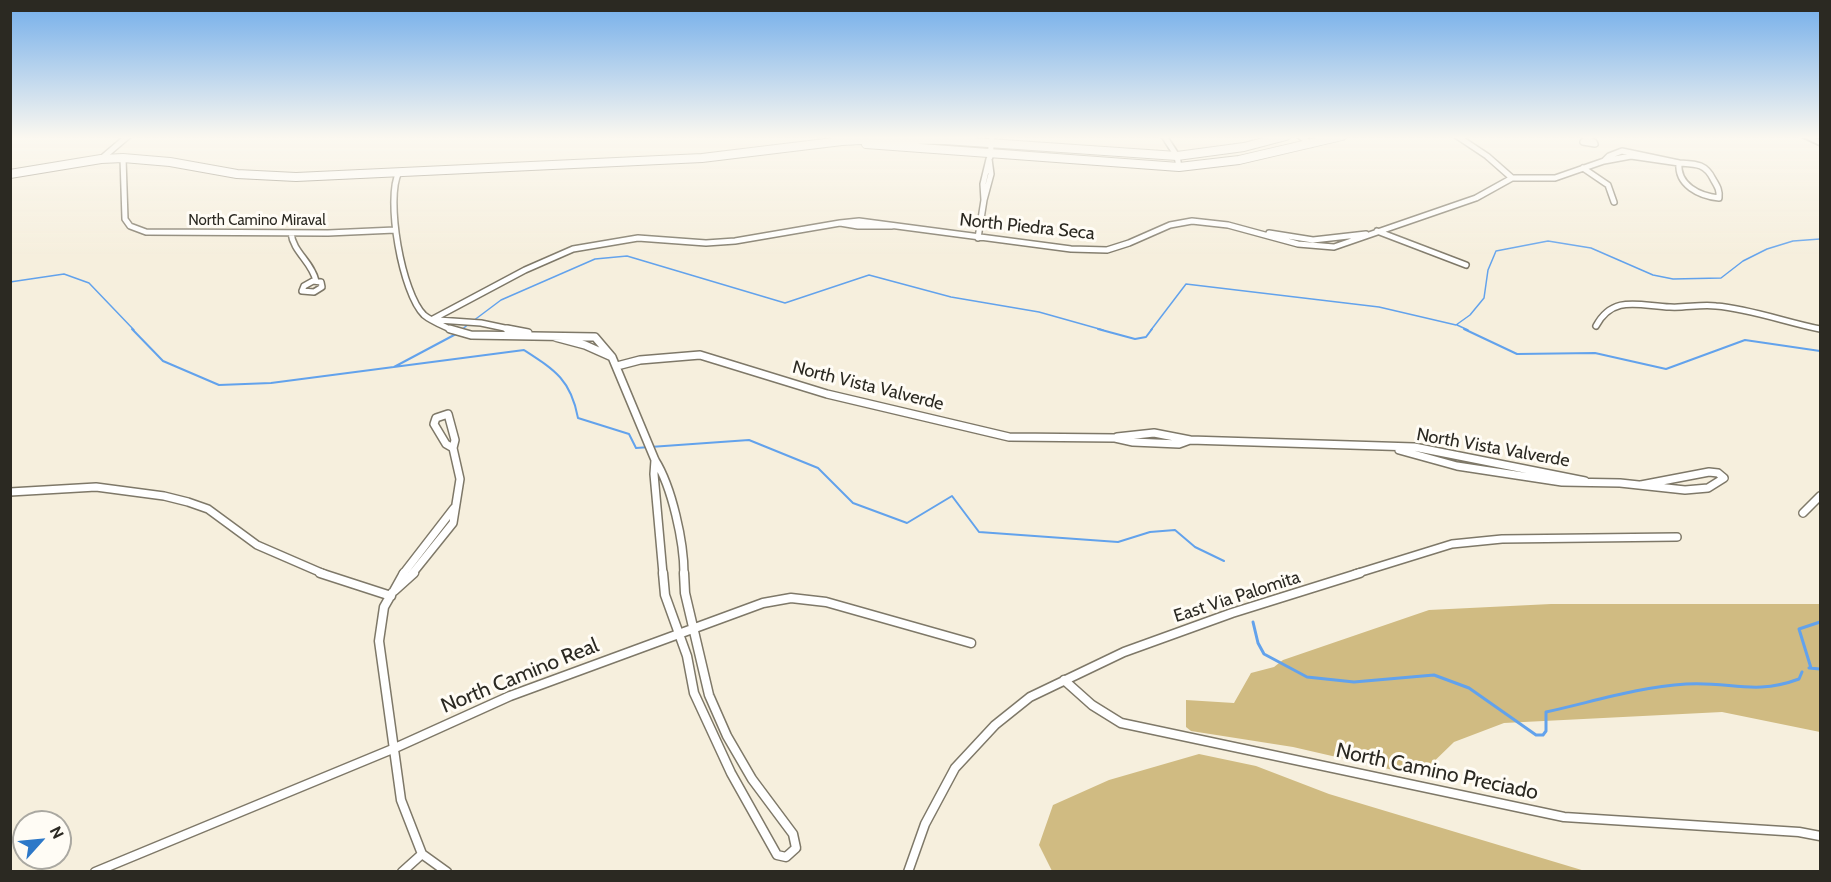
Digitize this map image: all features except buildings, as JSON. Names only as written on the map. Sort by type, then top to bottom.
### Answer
[{"type":"street","name":"North Camino Miraval","points":[[124,177],[125,219],[130,226],[146,232],[291,233],[395,230]]},
{"type":"street","points":[[396,177],[394,181],[395,230],[399,256],[414,298],[424,315],[456,332],[471,335],[595,337],[612,357],[655,460],[664,476],[684,557],[685,593],[709,696],[727,736],[752,779],[793,834],[796,848],[786,857],[777,855],[772,847],[711,733],[694,693],[687,656],[665,595],[654,474],[655,460]]},
{"type":"street","points":[[978,238],[984,200],[991,177]]},
{"type":"street","points":[[1512,178],[1557,177]]},
{"type":"street","points":[[1598,177],[1610,186],[1614,202]]},
{"type":"street","points":[[1680,177],[1702,194],[1719,198],[1718,187],[1713,177]]},
{"type":"street","name":"North Piedra Seca","points":[[433,319],[525,270],[590,244],[638,238],[706,243],[735,241],[860,221],[978,238],[1107,250],[1131,242],[1172,222],[1195,221],[1316,248],[1345,244],[1366,234],[1476,198],[1512,178]]},
{"type":"street","points":[[1377,231],[1466,265]]},
{"type":"street","points":[[291,233],[293,244],[309,259],[316,281]]},
{"type":"street","points":[[1596,326],[1602,313],[1614,306],[1678,308],[1703,305],[1748,311],[1821,329]]},
{"type":"street","points":[[433,319],[501,326],[532,335]]},
{"type":"street","points":[[555,337],[585,345],[612,357]]},
{"type":"street","name":"North Vista Valverde","points":[[617,366],[640,360],[700,355],[827,394],[1009,437],[1115,438],[1132,442],[1167,443],[1190,440],[1303,443],[1395,448],[1415,456],[1486,470],[1562,482],[1585,481],[1641,485],[1660,490],[1709,487],[1723,481],[1724,478],[1718,472],[1709,472],[1641,485]]},
{"type":"street","points":[[447,872],[422,854],[401,800],[379,641],[381,618],[399,579],[454,508],[460,479],[453,448],[455,440],[452,423],[448,414],[442,414],[436,418],[434,424],[446,444],[453,448]]},
{"type":"street","points":[[10,492],[96,487],[164,496],[188,502],[208,509],[257,545],[282,558],[392,593]]},
{"type":"street","points":[[1803,513],[1821,496]]},
{"type":"street","name":"East Via Palomita","points":[[908,872],[925,824],[955,768],[994,725],[1030,697],[1124,652],[1232,613],[1452,544],[1502,539],[1677,537]]},
{"type":"street","name":"North Camino Real","points":[[95,872],[395,748],[510,696],[752,606],[774,600],[800,598],[837,605],[971,643]]},
{"type":"street","name":"North Camino Preciado","points":[[1064,680],[1092,705],[1121,723],[1431,790],[1564,817],[1800,832],[1821,836]]},
{"type":"street","points":[[402,872],[422,854]]},
{"type":"shaded area","points":[[1551,604],[1820,604],[1820,732],[1722,712],[1504,723],[1454,742],[1419,776],[1293,747],[1191,731],[1186,727],[1186,700],[1234,703],[1251,673],[1274,667],[1283,660],[1429,610]]},
{"type":"shaded area","points":[[1199,754],[1256,766],[1329,794],[1585,871],[1052,871],[1039,845],[1053,805],[1109,780]]},
{"type":"waterway","points":[[1151,330],[1186,284],[1379,307],[1456,325],[1470,315],[1484,298],[1488,270],[1496,251],[1548,241],[1591,248],[1653,275],[1673,279],[1721,278],[1743,261],[1767,249],[1793,241],[1820,239]]},
{"type":"waterway","points":[[463,329],[461,330],[501,300],[595,259],[627,256],[785,303],[869,275],[951,297],[1039,312],[1103,330]]},
{"type":"waterway","points":[[10,282],[64,274],[89,283],[134,330]]},
{"type":"waterway","points":[[1457,325],[1468,330]]},
{"type":"waterway","points":[[132,329],[163,361],[219,385],[271,383],[394,367]]},
{"type":"waterway","points":[[1098,329],[1135,339],[1146,337],[1152,329]]},
{"type":"waterway","points":[[1464,329],[1517,354],[1595,353],[1666,369],[1745,340],[1820,351]]},
{"type":"waterway","points":[[394,367],[456,334]]},
{"type":"waterway","points":[[394,367],[524,350],[560,377],[571,394],[578,418],[629,434],[636,448],[749,440],[818,468],[853,503],[907,523],[952,496],[979,532],[1118,542],[1150,532],[1175,530],[1195,547],[1224,561]]},
{"type":"waterway","points":[[1253,622],[1258,643],[1264,654],[1307,677],[1354,682],[1434,675],[1469,688],[1536,735],[1543,735],[1546,731],[1546,712],[1615,695],[1686,684],[1768,687],[1799,679],[1802,672]]},
{"type":"waterway","points":[[1811,668],[1799,629],[1820,622]]},
{"type":"waterway","points":[[1809,668],[1820,669]]}]
